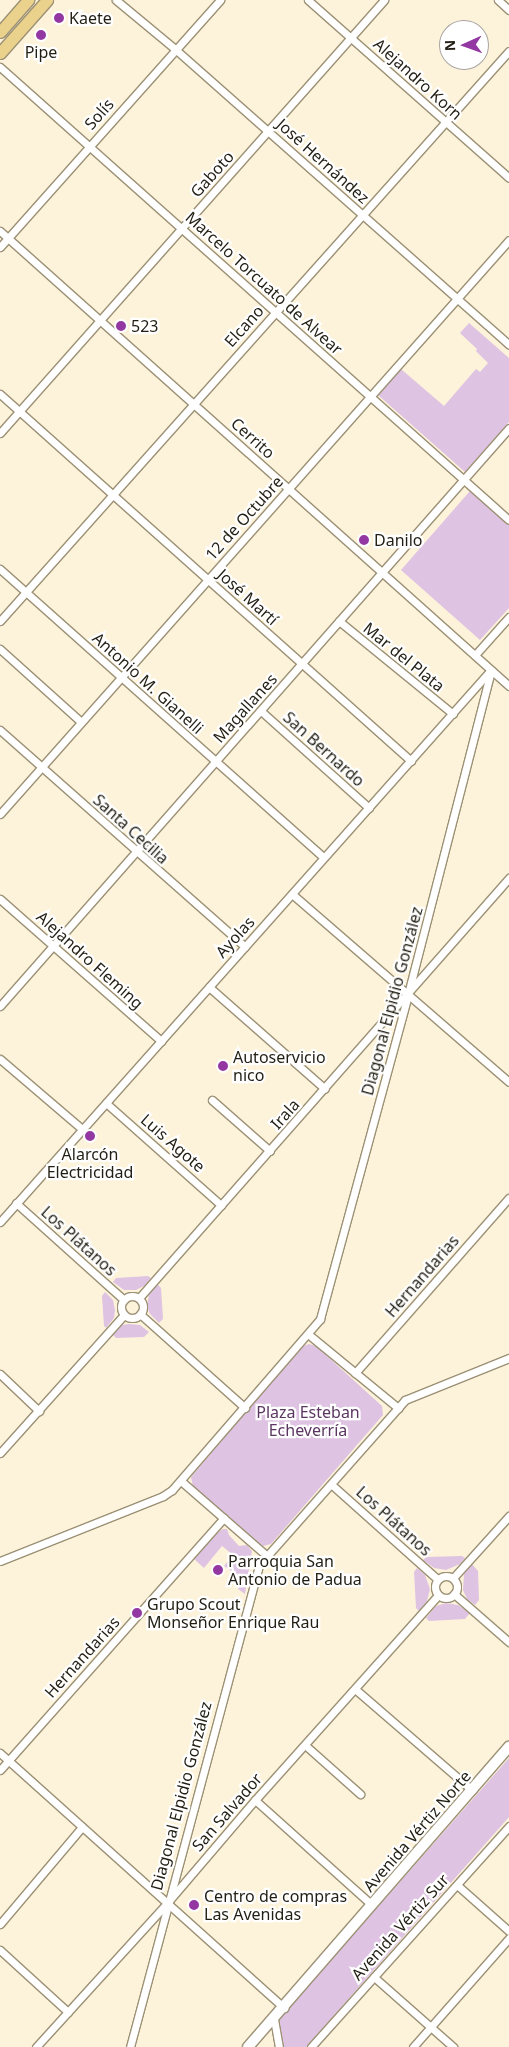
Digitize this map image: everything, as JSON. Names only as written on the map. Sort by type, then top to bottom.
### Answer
[{"type":"main road","points":[[0,32],[28,0]]},
{"type":"main road","points":[[0,53],[47,0]]},
{"type":"street","name":"José Hernández","points":[[116,0],[175,49],[509,345]]},
{"type":"street","name":"Solís","points":[[0,247],[220,0]]},
{"type":"street","name":"Alejandro Korn","points":[[308,0],[509,178]]},
{"type":"street","name":"Gaboto","points":[[0,433],[384,0]]},
{"type":"street","points":[[498,0],[509,10]]},
{"type":"street","name":"Elcano","points":[[0,622],[444,121],[509,51]]},
{"type":"street","name":"Marcelo Torcuato de Alvear","points":[[0,67],[90,145],[509,520]]},
{"type":"street","name":"Cerrito","points":[[0,231],[509,686]]},
{"type":"street","name":"12 de Octubre","points":[[0,814],[509,240]]},
{"type":"street","name":"José Martí","points":[[0,394],[411,760]]},
{"type":"street","name":"Magallanes","points":[[0,1006],[509,428]]},
{"type":"street","name":"Antonio M. Gianelli","points":[[0,569],[323,857]]},
{"type":"street","points":[[475,655],[509,618]]},
{"type":"street","name":"Mar del Plata","points":[[339,621],[453,714]]},
{"type":"street","points":[[0,649],[81,722]]},
{"type":"street","name":"Ayolas","points":[[0,1222],[491,670]]},
{"type":"street","name":"Diagonal Elpidio González","points":[[308,1334],[323,1312],[408,994],[491,670]]},
{"type":"street","name":"San Bernardo","points":[[261,711],[369,808]]},
{"type":"street","name":"Santa Cecilia","points":[[0,730],[245,947]]},
{"type":"street","name":"Irala","points":[[139,1298],[509,880]]},
{"type":"street","points":[[292,894],[509,1082]]},
{"type":"street","name":"Alejandro Fleming","points":[[0,899],[161,1041]]},
{"type":"street","points":[[209,987],[325,1090]]},
{"type":"street","points":[[0,1059],[82,1129]]},
{"type":"street","points":[[212,1100],[270,1151]]},
{"type":"street","name":"Luis Agote","points":[[106,1103],[221,1205]]},
{"type":"street","name":"Hernandarias","points":[[355,1373],[509,1198]]},
{"type":"street","name":"Los Plátanos","points":[[16,1204],[124,1300]]},
{"type":"street","points":[[130,1296],[139,1298],[142,1304],[140,1314],[131,1318],[124,1315],[121,1308],[124,1300],[130,1296]]},
{"type":"street","points":[[140,1314],[245,1408]]},
{"type":"street","points":[[0,1453],[124,1315]]},
{"type":"street","points":[[0,1561],[163,1496],[181,1481],[308,1334],[398,1408]]},
{"type":"street","points":[[181,1481],[266,1556],[398,1408],[413,1395],[509,1358]]},
{"type":"street","points":[[0,1374],[39,1411]]},
{"type":"street","name":"Los Plátanos","points":[[332,1484],[437,1579]]},
{"type":"street","points":[[453,1578],[509,1516]]},
{"type":"street","name":"Hernandarias","points":[[0,1770],[224,1518]]},
{"type":"street","name":"Diagonal Elpidio González","points":[[130,2047],[255,1575],[266,1556]]},
{"type":"street","points":[[444,1575],[453,1578],[457,1586],[454,1594],[446,1598],[438,1595],[434,1587],[437,1579],[444,1575]]},
{"type":"street","points":[[454,1594],[509,1642]]},
{"type":"street","name":"San Salvador","points":[[36,2047],[167,1903],[255,1800],[438,1595]]},
{"type":"street","points":[[355,1688],[472,1790]]},
{"type":"street","points":[[305,1745],[360,1794]]},
{"type":"street","name":"Avenida Vértiz Norte","points":[[248,2047],[284,2008],[509,1747]]},
{"type":"street","points":[[0,1753],[284,2008]]},
{"type":"street","points":[[255,1800],[372,1905]]},
{"type":"street","name":"Avenida Vértiz Sur","points":[[311,2047],[509,1826]]},
{"type":"street","points":[[0,1924],[82,1827]]},
{"type":"street","points":[[457,1885],[509,1931]]},
{"type":"street","points":[[412,2047],[509,1938]]},
{"type":"street","points":[[0,1950],[68,2012]]},
{"type":"street","points":[[374,1977],[453,2047]]},
{"type":"street","points":[[274,2019],[279,2047]]},
{"type":"green space","points":[[469,323],[509,358],[509,422],[465,472],[378,395],[401,369],[444,406],[476,369],[480,372],[488,363],[476,351],[477,349],[460,333]]},
{"type":"green space","points":[[470,491],[509,525],[509,608],[480,640],[401,570]]},
{"type":"green space","points":[[148,1276],[151,1278],[144,1286],[136,1290],[124,1290],[113,1282],[116,1278]]},
{"type":"green space","points":[[157,1284],[161,1288],[163,1319],[159,1323],[150,1314],[147,1307],[149,1294]]},
{"type":"green space","points":[[105,1292],[113,1300],[115,1310],[114,1318],[106,1328],[104,1326],[102,1296]]},
{"type":"green space","points":[[122,1325],[140,1325],[149,1332],[144,1337],[116,1338],[113,1335]]},
{"type":"green space","name":"Plaza Esteban Echeverría","points":[[309,1344],[316,1346],[382,1406],[383,1415],[271,1544],[263,1546],[193,1487],[191,1477],[301,1347]]},
{"type":"green space","points":[[227,1529],[229,1535],[239,1546],[247,1545],[252,1551],[245,1594],[238,1589],[242,1578],[224,1566],[233,1555],[222,1546],[204,1568],[194,1559],[217,1533]]},
{"type":"green space","points":[[462,1556],[465,1558],[460,1564],[446,1570],[434,1568],[423,1560],[426,1557]]},
{"type":"green space","points":[[472,1564],[478,1571],[479,1600],[475,1605],[467,1599],[463,1590],[464,1574]]},
{"type":"green space","points":[[417,1568],[425,1575],[430,1589],[427,1601],[419,1611],[416,1608],[414,1572]]},
{"type":"green space","points":[[446,1603],[458,1605],[470,1613],[465,1619],[429,1621],[426,1618],[436,1606]]},
{"type":"green space","points":[[509,1758],[509,1817],[306,2047],[284,2047],[279,2019]]},
{"type":"place","name":"Kaete","points":[[59,18]]},
{"type":"place","name":"Pipe","points":[[41,35]]},
{"type":"place","name":"523","points":[[121,326]]},
{"type":"place","name":"Danilo","points":[[364,540]]},
{"type":"place","name":"Autoservicio nico","points":[[223,1066]]},
{"type":"place","name":"Alarcón Electricidad","points":[[90,1136]]},
{"type":"place","name":"Parroquia San Antonio de Padua","points":[[218,1570]]},
{"type":"place","name":"Grupo Scout Monseñor Enrique Rau","points":[[137,1613]]},
{"type":"place","name":"Centro de compras Las Avenidas","points":[[194,1905]]}]
